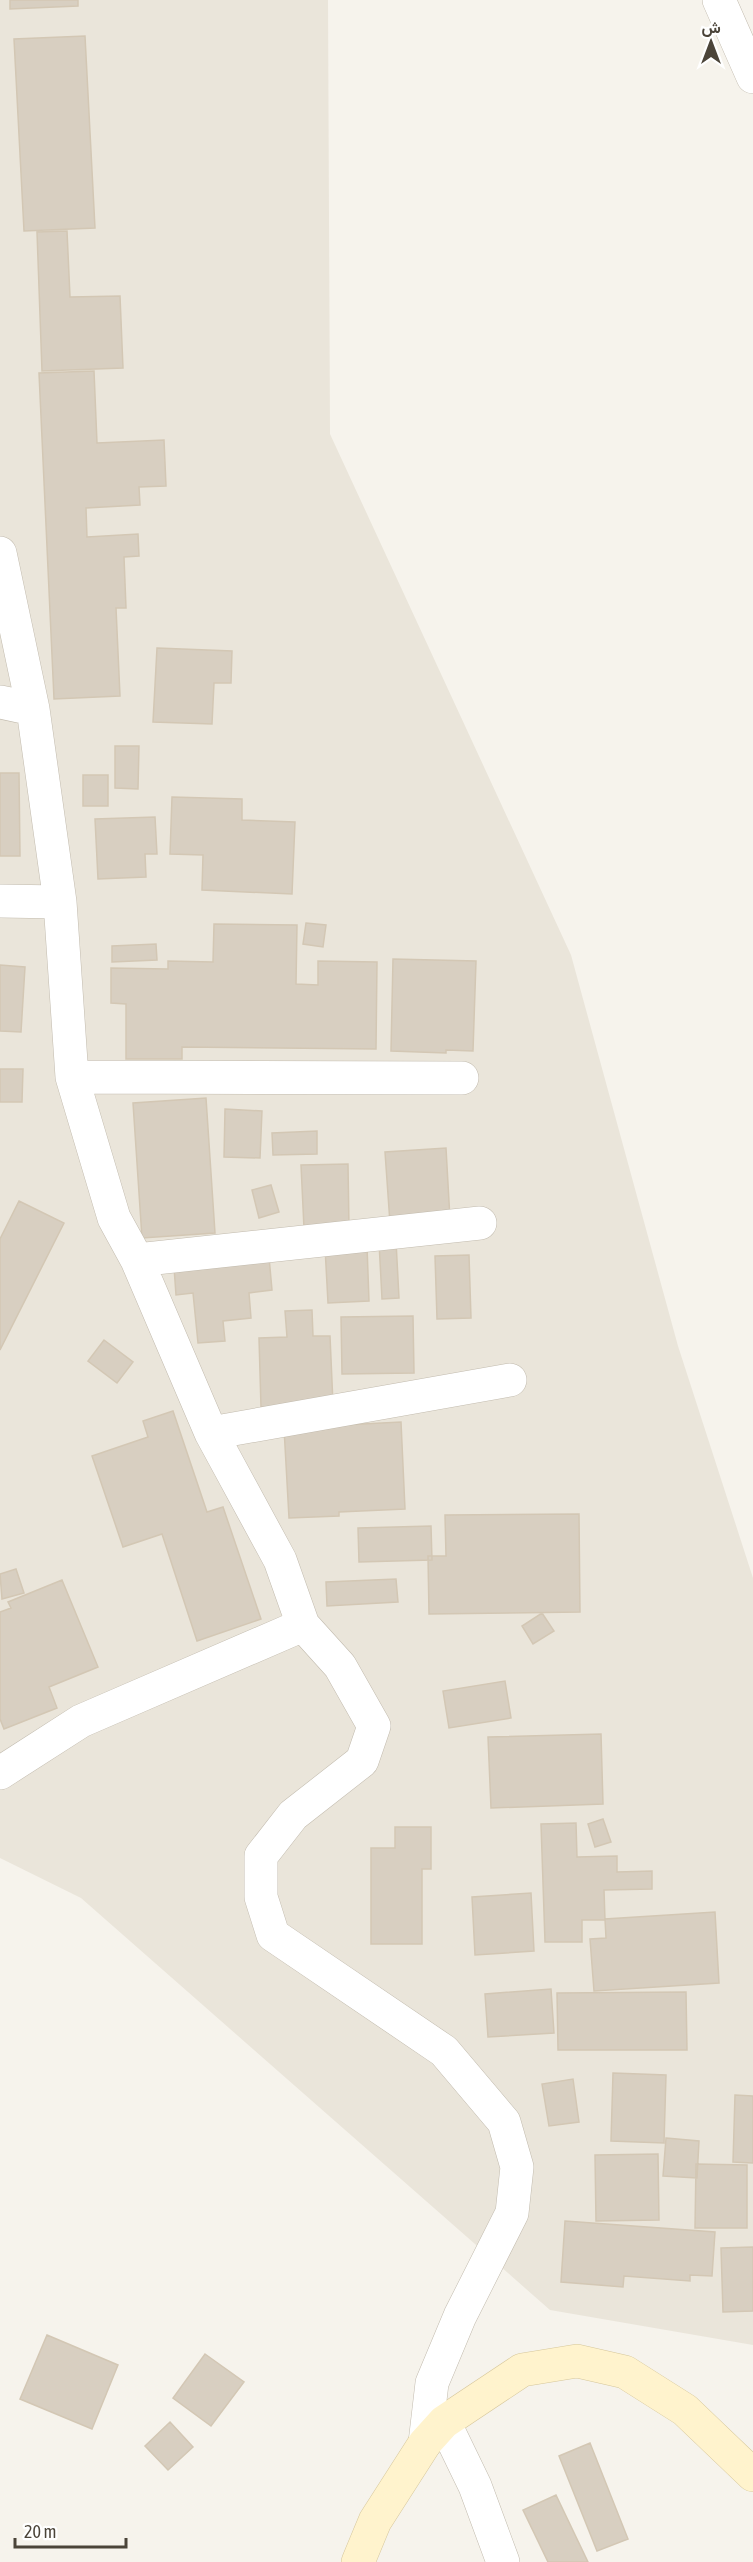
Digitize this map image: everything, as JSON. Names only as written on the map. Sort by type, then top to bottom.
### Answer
[{"type":"main road","points":[[358,2562],[375,2521],[434,2433],[522,2370],[577,2361],[625,2372],[685,2410],[753,2475]]},
{"type":"street","points":[[719,0],[753,77]]},
{"type":"street","points":[[0,553],[33,709],[60,902],[72,1077],[114,1218],[137,1260],[211,1433],[280,1560],[303,1625],[340,1666],[374,1726],[362,1761],[293,1815],[261,1856],[261,1897],[273,1935],[444,2051],[504,2122],[517,2167],[512,2213],[460,2316],[432,2383],[434,2433],[475,2486],[503,2562]]},
{"type":"street","points":[[0,702],[33,709]]},
{"type":"street","points":[[0,901],[60,902]]},
{"type":"street","points":[[72,1077],[462,1078]]},
{"type":"street","points":[[137,1260],[480,1224]]},
{"type":"street","points":[[211,1433],[510,1380]]},
{"type":"street","points":[[0,1773],[81,1721],[303,1625]]},
{"type":"shaded area","points":[[0,0],[328,0],[330,434],[571,955],[678,1346],[753,1578],[753,2345],[550,2310],[81,1898],[0,1858]]},
{"type":"building","points":[[10,0],[78,0],[78,6],[10,9]]},
{"type":"building","points":[[85,36],[95,228],[24,231],[14,39]]},
{"type":"building","points":[[67,231],[70,297],[120,296],[123,368],[42,371],[37,232]]},
{"type":"building","points":[[94,371],[97,443],[164,440],[166,486],[139,487],[140,505],[86,508],[87,537],[138,534],[139,556],[124,557],[126,608],[116,608],[120,696],[54,699],[39,373]]},
{"type":"building","points":[[157,648],[232,651],[231,683],[214,683],[212,724],[153,722]]},
{"type":"building","points":[[115,746],[139,746],[138,789],[115,788]]},
{"type":"building","points":[[0,773],[19,773],[20,856],[0,856]]},
{"type":"building","points":[[83,775],[108,775],[108,806],[83,806]]},
{"type":"building","points":[[172,797],[242,799],[242,820],[295,822],[292,894],[202,890],[203,855],[170,854]]},
{"type":"building","points":[[155,817],[157,854],[145,854],[146,877],[98,879],[95,819]]},
{"type":"building","points":[[306,923],[326,925],[323,947],[303,944]]},
{"type":"building","points":[[214,924],[297,925],[296,984],[318,985],[318,961],[377,962],[376,1049],[182,1047],[182,1059],[126,1059],[126,1004],[111,1003],[111,968],[168,969],[168,961],[213,962]]},
{"type":"building","points":[[156,944],[157,960],[112,962],[112,946]]},
{"type":"building","points":[[393,959],[476,961],[473,1051],[446,1050],[446,1053],[391,1051]]},
{"type":"building","points":[[0,965],[25,967],[21,1032],[0,1031]]},
{"type":"building","points":[[0,1069],[23,1069],[22,1102],[0,1102]]},
{"type":"building","points":[[206,1098],[215,1233],[142,1238],[133,1103]]},
{"type":"building","points":[[225,1109],[262,1111],[260,1158],[224,1157]]},
{"type":"building","points":[[317,1131],[317,1154],[273,1155],[272,1133]]},
{"type":"building","points":[[446,1148],[450,1219],[390,1223],[385,1152]]},
{"type":"building","points":[[348,1164],[349,1228],[304,1228],[301,1165]]},
{"type":"building","points":[[271,1185],[279,1212],[259,1218],[252,1190]]},
{"type":"building","points":[[19,1201],[64,1223],[0,1350],[0,1239]]},
{"type":"building","points":[[396,1241],[399,1298],[382,1299],[379,1242]]},
{"type":"building","points":[[367,1246],[369,1301],[328,1303],[325,1247]]},
{"type":"building","points":[[469,1255],[471,1318],[437,1319],[435,1256]]},
{"type":"building","points":[[269,1257],[272,1290],[249,1293],[251,1318],[223,1321],[225,1341],[198,1343],[193,1293],[176,1295],[174,1267]]},
{"type":"building","points":[[312,1310],[313,1336],[330,1336],[333,1404],[261,1407],[259,1338],[287,1337],[285,1311]]},
{"type":"building","points":[[413,1316],[414,1373],[342,1374],[341,1317]]},
{"type":"building","points":[[104,1340],[133,1362],[117,1383],[88,1361]]},
{"type":"building","points":[[173,1411],[207,1512],[223,1507],[261,1619],[197,1641],[162,1534],[123,1547],[92,1456],[148,1437],[143,1421]]},
{"type":"building","points":[[401,1422],[405,1509],[339,1512],[339,1516],[289,1518],[284,1428]]},
{"type":"building","points":[[579,1514],[580,1612],[429,1614],[428,1556],[446,1556],[445,1515]]},
{"type":"building","points":[[431,1526],[432,1560],[359,1562],[358,1528]]},
{"type":"building","points":[[16,1569],[24,1593],[2,1599],[0,1574]]},
{"type":"building","points":[[396,1579],[398,1602],[327,1606],[326,1582]]},
{"type":"building","points":[[62,1580],[98,1667],[49,1687],[57,1708],[4,1729],[0,1719],[0,1612],[11,1608],[8,1602]]},
{"type":"building","points":[[542,1613],[554,1631],[533,1644],[522,1626]]},
{"type":"building","points":[[505,1681],[511,1718],[449,1728],[443,1691]]},
{"type":"building","points":[[601,1734],[603,1804],[491,1808],[488,1737]]},
{"type":"building","points":[[603,1819],[611,1842],[595,1847],[588,1824]]},
{"type":"building","points":[[576,1823],[577,1857],[617,1856],[617,1872],[652,1871],[652,1889],[604,1890],[605,1920],[582,1920],[582,1942],[545,1942],[541,1824]]},
{"type":"building","points":[[395,1827],[431,1827],[431,1869],[422,1869],[422,1944],[371,1944],[371,1848],[395,1848]]},
{"type":"building","points":[[531,1893],[534,1951],[475,1955],[472,1897]]},
{"type":"building","points":[[715,1912],[719,1983],[594,1991],[590,1939],[606,1938],[605,1919]]},
{"type":"building","points":[[551,1989],[554,2033],[488,2037],[485,1994]]},
{"type":"building","points":[[686,1992],[687,2050],[558,2050],[557,1993]]},
{"type":"building","points":[[613,2073],[666,2075],[664,2143],[611,2141]]},
{"type":"building","points":[[573,2079],[579,2122],[549,2126],[542,2084]]},
{"type":"building","points":[[735,2095],[753,2096],[753,2163],[733,2162]]},
{"type":"building","points":[[666,2138],[699,2141],[697,2178],[663,2176]]},
{"type":"building","points":[[658,2154],[659,2220],[596,2221],[595,2155]]},
{"type":"building","points":[[696,2164],[747,2165],[747,2228],[695,2228]]},
{"type":"building","points":[[565,2221],[715,2232],[712,2276],[690,2275],[690,2281],[624,2276],[623,2287],[561,2282]]},
{"type":"building","points":[[753,2247],[753,2311],[723,2312],[721,2248]]},
{"type":"building","points":[[47,2335],[118,2365],[92,2429],[20,2399]]},
{"type":"building","points":[[205,2354],[244,2382],[211,2426],[173,2398]]},
{"type":"building","points":[[170,2422],[193,2447],[168,2470],[145,2446]]},
{"type":"building","points":[[590,2443],[628,2539],[597,2551],[559,2456]]},
{"type":"building","points":[[556,2495],[588,2562],[548,2562],[523,2510]]}]
